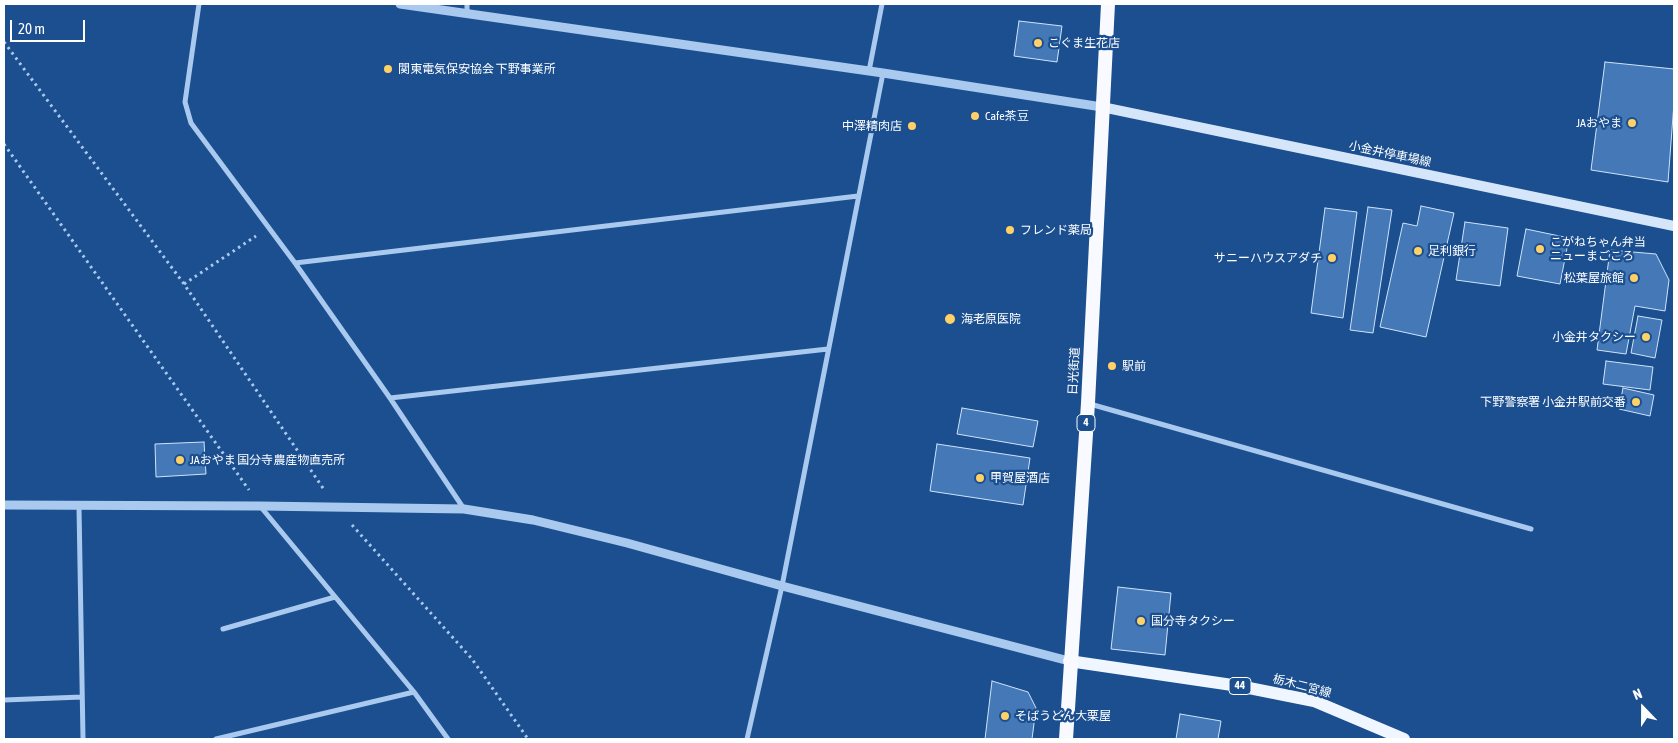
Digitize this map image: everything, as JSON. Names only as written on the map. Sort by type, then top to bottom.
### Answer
[{"type":"highway","name":"日光街道","points":[[1066,739],[1069,661],[1088,403],[1108,4]]},
{"type":"main road","name":"小金井停車場線","points":[[1102,107],[1674,226]]},
{"type":"main road","name":"栃木二宮線","points":[[1069,661],[1239,686],[1314,701],[1404,739]]},
{"type":"street","points":[[199,4],[185,102],[191,123],[267,228],[295,262],[390,398],[464,509]]},
{"type":"street","points":[[400,4],[467,9],[1102,107]]},
{"type":"street","points":[[869,71],[882,4]]},
{"type":"street","points":[[747,739],[782,586],[883,73]]},
{"type":"street","points":[[295,262],[858,196]]},
{"type":"street","points":[[390,398],[828,349]]},
{"type":"street","points":[[1088,403],[1531,529]]},
{"type":"street","points":[[4,506],[260,506],[464,509],[542,522],[628,543],[782,586],[1069,661]]},
{"type":"street","points":[[260,506],[414,692],[448,739]]},
{"type":"street","points":[[79,507],[82,739]]},
{"type":"street","points":[[223,629],[336,597]]},
{"type":"street","points":[[216,739],[414,692]]},
{"type":"street","points":[[4,700],[82,697]]},
{"type":"path","points":[[4,42],[184,284],[238,361],[335,507],[472,659],[528,739]]},
{"type":"path","points":[[4,144],[260,506]]},
{"type":"path","points":[[184,284],[267,228]]},
{"type":"building","points":[[1019,21],[1062,26],[1057,62],[1014,56]]},
{"type":"building","points":[[1605,62],[1674,69],[1674,103],[1668,182],[1591,170]]},
{"type":"building","points":[[1421,206],[1454,213],[1426,337],[1380,327],[1403,223],[1417,226]]},
{"type":"building","points":[[1368,207],[1392,210],[1373,333],[1350,330]]},
{"type":"building","points":[[1325,208],[1357,212],[1343,318],[1311,313]]},
{"type":"building","points":[[1465,222],[1508,228],[1500,286],[1456,280]]},
{"type":"building","points":[[1526,229],[1569,238],[1560,284],[1517,276]]},
{"type":"building","points":[[1610,250],[1656,254],[1669,280],[1665,311],[1635,306],[1626,354],[1597,350]]},
{"type":"building","name":"小金井タクシー","points":[[1638,316],[1662,320],[1655,358],[1631,353]]},
{"type":"building","points":[[1606,361],[1653,367],[1650,390],[1603,384]]},
{"type":"building","points":[[1623,388],[1654,395],[1650,416],[1619,409]]},
{"type":"building","points":[[962,408],[1038,421],[1033,447],[957,434]]},
{"type":"building","points":[[204,442],[206,474],[156,477],[155,444]]},
{"type":"building","points":[[937,444],[1030,458],[1023,505],[930,491]]},
{"type":"building","name":"国分寺タクシー","points":[[1118,587],[1171,593],[1165,655],[1111,649]]},
{"type":"building","points":[[992,681],[1028,692],[1036,708],[1032,739],[985,739]]},
{"type":"building","points":[[1180,714],[1221,721],[1218,739],[1176,739]]},
{"type":"place","name":"こぐま生花店","points":[[1038,43]]},
{"type":"place","name":"関東電気保安協会 下野事業所","points":[[388,69]]},
{"type":"place","name":"Cafe茶豆","points":[[975,116]]},
{"type":"place","name":"JAおやま","points":[[1632,123]]},
{"type":"place","name":"中澤精肉店","points":[[912,126]]},
{"type":"place","name":"フレンド薬局","points":[[1010,230]]},
{"type":"place","name":"こがねちゃん弁当 ニューまごころ","points":[[1540,249]]},
{"type":"place","name":"足利銀行","points":[[1418,251]]},
{"type":"place","name":"サニーハウスアダチ","points":[[1332,258]]},
{"type":"place","name":"松葉屋旅館","points":[[1634,278]]},
{"type":"place","name":"海老原医院","points":[[950,319]]},
{"type":"place","name":"小金井タクシー","points":[[1646,337]]},
{"type":"place","name":"駅前","points":[[1112,366]]},
{"type":"place","name":"下野警察署 小金井駅前交番","points":[[1636,402]]},
{"type":"place","name":"JAおやま 国分寺農産物直売所","points":[[180,460]]},
{"type":"place","name":"甲賀屋酒店","points":[[980,478]]},
{"type":"place","name":"国分寺タクシー","points":[[1141,621]]},
{"type":"place","name":"そばうどん大栗屋","points":[[1005,716]]}]
